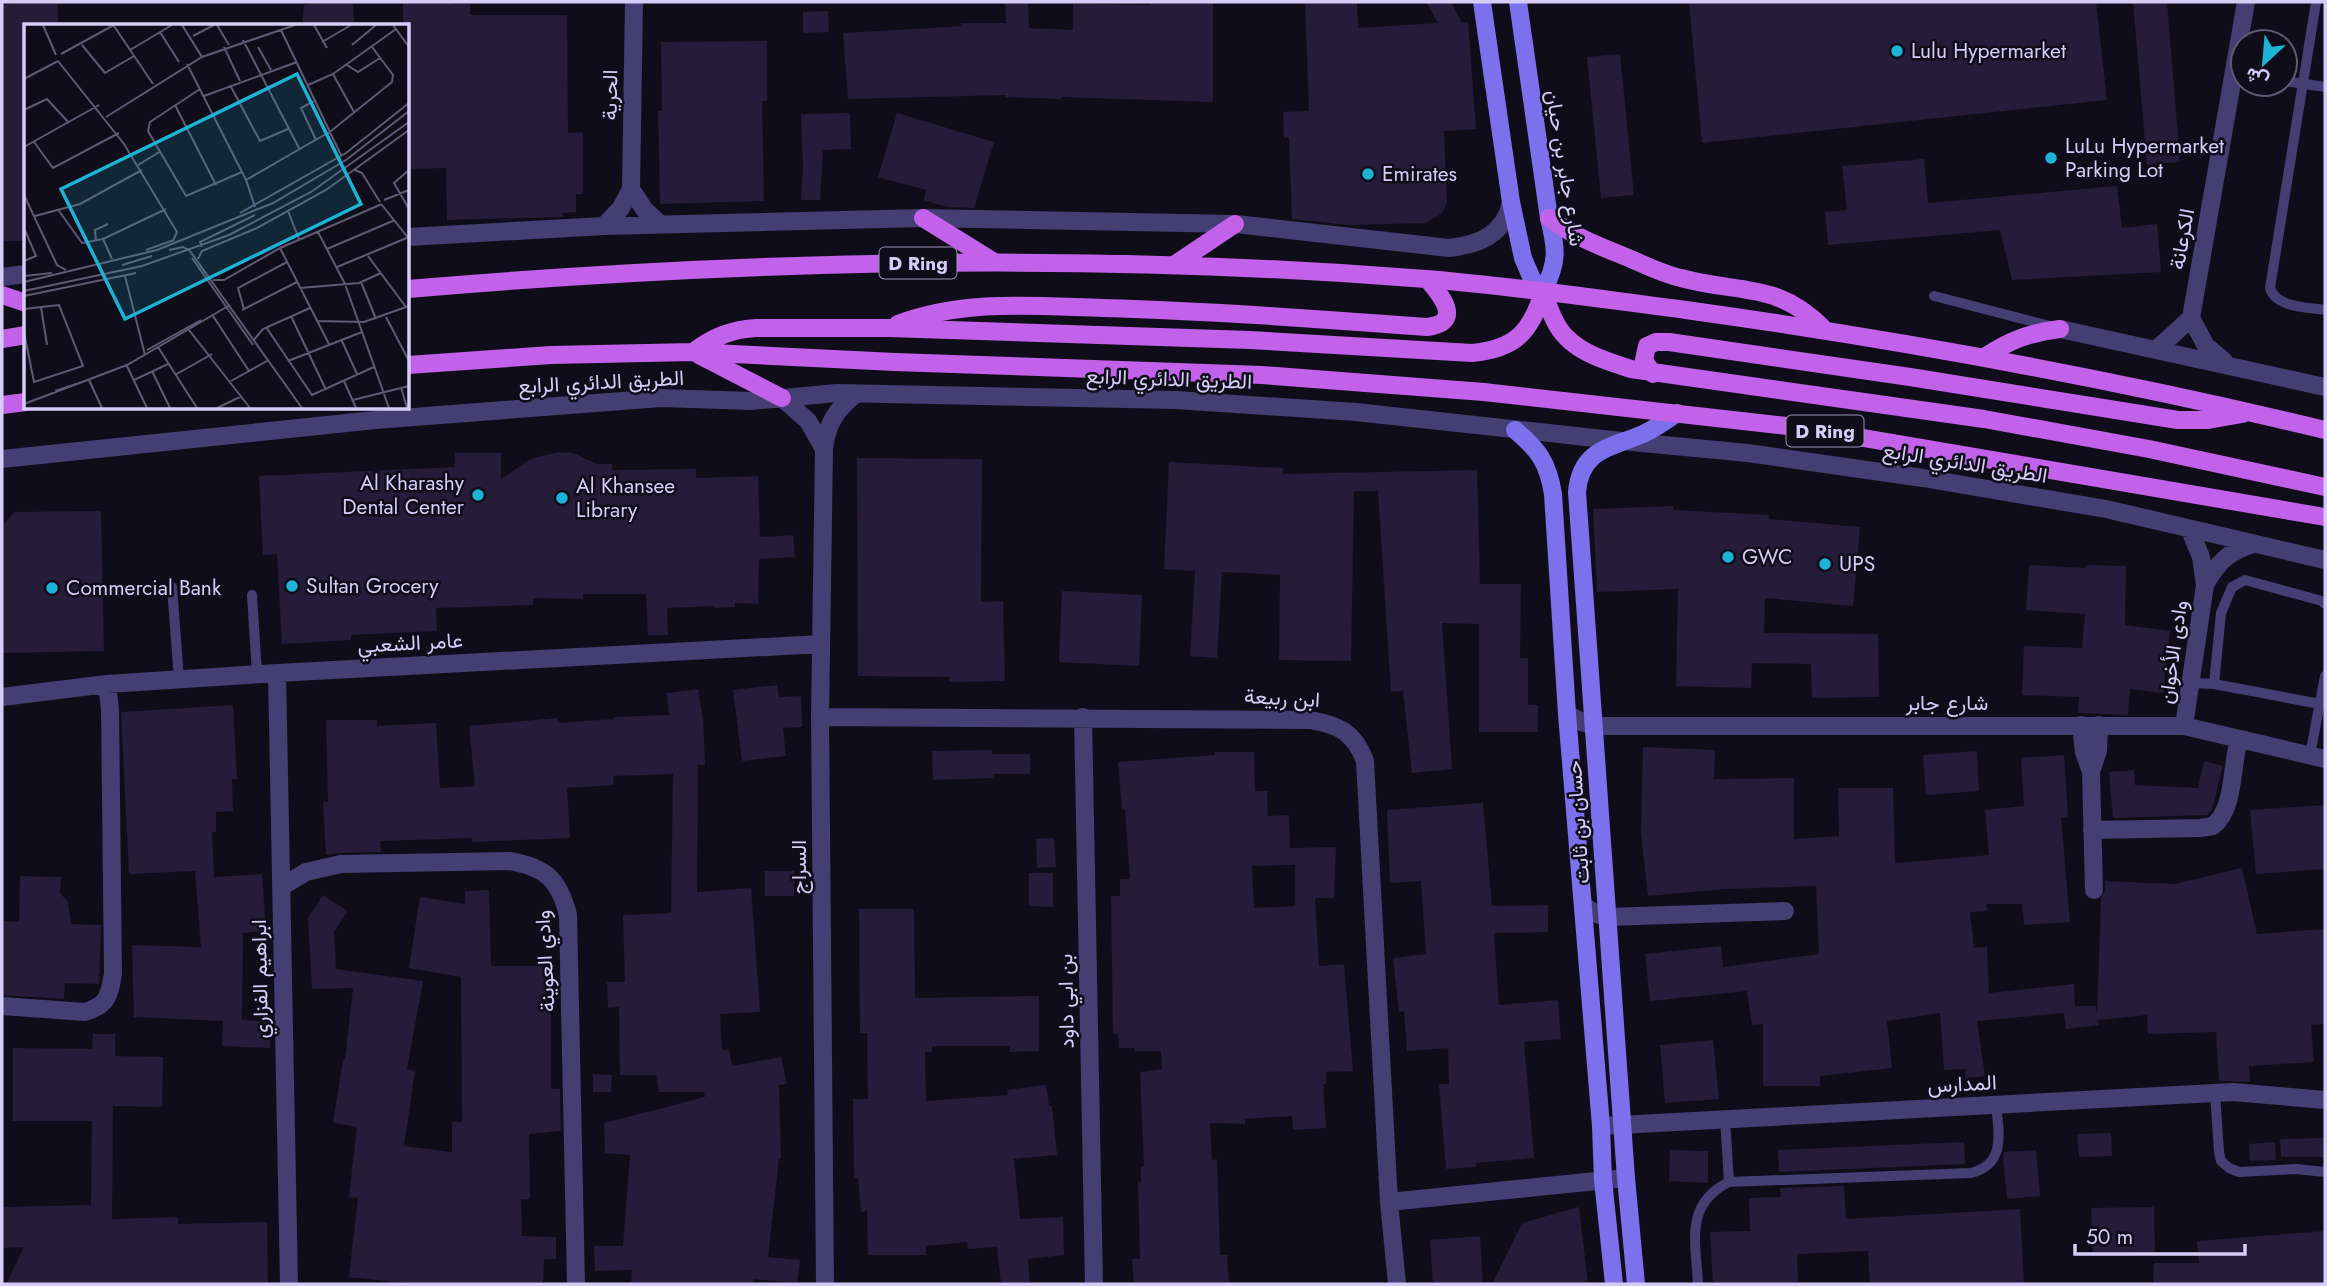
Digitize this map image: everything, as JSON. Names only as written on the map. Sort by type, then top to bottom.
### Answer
[{"type":"main road","points":[[923,218],[995,261]]},
{"type":"main road","points":[[1549,218],[1578,237],[1668,274],[1696,282],[1774,295],[1810,314],[1824,329]]},
{"type":"main road","points":[[1174,265],[1235,224]]},
{"type":"main road","name":"D Ring","points":[[410,289],[514,280],[794,264],[995,261],[1174,265],[1428,279],[1824,329],[1986,356],[2325,430]]},
{"type":"main road","points":[[889,328],[939,311],[980,306],[1196,310],[1427,327],[1443,321],[1447,313],[1447,305],[1428,279]]},
{"type":"main road","points":[[782,398],[693,352],[716,337],[743,329],[889,328],[1250,340],[1472,353],[1500,349],[1528,327],[1538,309],[1543,292]]},
{"type":"main road","points":[[1543,292],[1556,323],[1566,337],[1583,350],[1609,362],[1653,374],[1984,419],[2149,449],[2325,487]]},
{"type":"main road","points":[[2,295],[24,302]]},
{"type":"main road","points":[[1986,356],[2028,334],[2060,329]]},
{"type":"main road","points":[[2,339],[24,335]]},
{"type":"main road","points":[[1653,374],[1644,360],[1647,346],[1657,342],[1669,342],[2178,420],[2208,420],[2252,412]]},
{"type":"main road","name":"الطريق الدائري الرابع","points":[[410,365],[551,355],[693,352],[1262,375],[1484,392],[1805,428],[2325,517]]},
{"type":"main road","points":[[2,405],[24,402]]},
{"type":"street","name":"الحرية","points":[[631,189],[634,2]]},
{"type":"street","points":[[1482,2],[1511,202],[1527,269],[1543,292]]},
{"type":"street","name":"شارع جابر بن حيان","points":[[1518,2],[1549,218],[1556,246],[1556,260],[1543,292]]},
{"type":"street","name":"الكرعانة","points":[[2243,28],[2246,2]]},
{"type":"street","name":"الكرعانة","points":[[2191,318],[2233,98]]},
{"type":"street","points":[[604,226],[621,208],[631,189],[644,209],[662,225]]},
{"type":"street","points":[[410,237],[604,226],[923,218],[1235,224],[1449,248],[1469,246],[1485,240],[1501,227],[1511,202]]},
{"type":"street","points":[[2,277],[24,274]]},
{"type":"street","points":[[2157,349],[2191,318],[2206,346],[2217,358],[2231,366]]},
{"type":"street","points":[[2060,329],[2325,387]]},
{"type":"street","name":"الطريق الدائري الرابع","points":[[2,459],[375,420],[662,398],[751,401],[818,394],[856,394],[1176,400],[1356,412],[1622,442],[1748,453],[1923,478],[2106,509],[2325,560]]},
{"type":"street","name":"السراج","points":[[825,1284],[820,717],[824,449],[826,432],[833,417],[843,404],[856,394]]},
{"type":"street","points":[[782,398],[808,421],[824,449]]},
{"type":"street","name":"حسان بن ثابت","points":[[1636,1284],[1577,492],[1578,479],[1591,457],[1661,425],[1677,413]]},
{"type":"street","name":"حسان بن ثابت","points":[[1515,430],[1534,445],[1550,476],[1603,1180],[1615,1284]]},
{"type":"street","name":"وادى الأخوان","points":[[2184,726],[2205,584],[2201,557],[2190,530]]},
{"type":"street","name":"وادى الأخوان","points":[[2205,584],[2224,558],[2237,549],[2253,544]]},
{"type":"street","name":"عامر الشعبي","points":[[2,697],[107,684],[179,679],[821,644]]},
{"type":"street","name":"ابراهيم الفزاري","points":[[277,673],[289,1284]]},
{"type":"street","points":[[2,1006],[85,1012],[106,1001],[110,990],[113,974],[110,709],[107,684]]},
{"type":"street","name":"شارع جابر","points":[[1567,714],[1594,726],[2184,726],[2318,757]]},
{"type":"street","name":"ابن ربيعة","points":[[820,717],[1310,720],[1330,723],[1347,733],[1359,745],[1365,761],[1389,1202],[1397,1284]]},
{"type":"street","name":"بن ابي داود","points":[[1083,717],[1094,1284]]},
{"type":"street","points":[[2081,725],[2083,745],[2091,772],[2094,890]]},
{"type":"street","points":[[2091,772],[2098,751],[2099,725]]},
{"type":"street","points":[[2092,830],[2213,826],[2225,810],[2244,741]]},
{"type":"street","name":"وادي العوينة","points":[[281,887],[306,872],[341,864],[509,861],[531,865],[550,876],[563,894],[568,915],[576,1284]]},
{"type":"street","points":[[1583,905],[1596,914],[1608,917],[1785,911]]},
{"type":"street","name":"المدارس","points":[[1601,1126],[2233,1092],[2325,1100]]},
{"type":"street","points":[[1389,1202],[1626,1178]]},
{"type":"lane","points":[[2316,2],[2270,288],[2272,296],[2280,301],[2325,310]]},
{"type":"lane","points":[[2299,83],[2325,87]]},
{"type":"lane","points":[[1934,296],[2060,329]]},
{"type":"lane","points":[[2214,684],[2221,613],[2232,587],[2245,580],[2325,604]]},
{"type":"lane","points":[[172,587],[179,679]]},
{"type":"lane","points":[[253,594],[257,674]]},
{"type":"lane","points":[[2318,757],[2320,704],[2325,677]]},
{"type":"lane","points":[[2192,683],[2214,684],[2320,704]]},
{"type":"lane","points":[[2215,1093],[2218,1152],[2221,1161],[2229,1168],[2239,1172],[2296,1169],[2325,1172]]},
{"type":"lane","points":[[1698,1284],[1695,1225],[1699,1211],[1711,1194],[1729,1182],[1980,1171],[1988,1166],[1997,1151],[1999,1133],[1996,1105]]},
{"type":"lane","points":[[1725,1119],[1729,1182]]},
{"type":"building","points":[[353,2],[354,24],[302,24],[304,5]]},
{"type":"building","points":[[403,2],[470,4],[470,15],[567,15],[568,133],[583,132],[583,194],[576,194],[576,212],[563,213],[563,217],[447,220],[446,168],[410,169],[410,24],[403,24]]},
{"type":"building","points":[[1005,2],[1028,2],[1029,28],[1073,30],[1073,4],[1213,2],[1213,102],[1061,99],[1006,95],[848,99],[843,33],[961,26],[961,23],[1006,23]]},
{"type":"building","points":[[1305,2],[1357,2],[1358,28],[1438,23],[1426,2],[1451,2],[1462,23],[1468,22],[1476,129],[1444,131],[1447,203],[1441,214],[1426,223],[1349,225],[1292,219],[1289,138],[1284,138],[1283,112],[1309,111]]},
{"type":"building","name":"Lulu Hypermarket","points":[[1689,2],[2096,2],[2107,100],[1702,143]]},
{"type":"building","points":[[2133,2],[2167,2],[2180,162],[2147,165]]},
{"type":"building","points":[[58,3],[58,24],[24,24],[24,241],[2,241],[2,4]]},
{"type":"building","points":[[828,11],[829,32],[803,33],[803,12]]},
{"type":"building","points":[[767,41],[767,101],[762,101],[764,201],[660,204],[658,111],[662,111],[661,42]]},
{"type":"building","points":[[1620,54],[1634,195],[1601,198],[1587,57]]},
{"type":"building","points":[[850,113],[851,149],[823,150],[820,200],[801,200],[801,114]]},
{"type":"building","points":[[897,113],[994,142],[974,208],[947,207],[924,200],[926,190],[878,177]]},
{"type":"building","points":[[1924,159],[1928,203],[2117,186],[2122,228],[2157,224],[2161,272],[2012,280],[2000,230],[1828,245],[1825,212],[1847,210],[1842,166]]},
{"type":"building","points":[[558,452],[573,453],[597,464],[612,464],[612,470],[696,469],[696,478],[758,476],[760,537],[793,535],[795,557],[759,559],[758,604],[735,603],[735,607],[715,608],[667,608],[668,635],[648,635],[646,594],[583,594],[583,599],[533,598],[533,605],[436,608],[437,631],[351,635],[351,640],[282,644],[277,554],[263,555],[259,476],[455,467],[455,453],[501,453],[501,479],[530,459]]},
{"type":"building","points":[[857,458],[982,459],[981,602],[1003,601],[1005,681],[949,682],[949,677],[858,676]]},
{"type":"building","points":[[1169,462],[1283,468],[1283,474],[1477,470],[1480,584],[1521,584],[1520,658],[1528,658],[1528,705],[1538,705],[1538,732],[1479,732],[1479,624],[1442,623],[1452,769],[1412,773],[1403,691],[1391,692],[1378,491],[1354,491],[1351,661],[1279,660],[1280,575],[1222,572],[1217,658],[1190,656],[1195,571],[1164,569]]},
{"type":"building","points":[[1673,506],[1673,510],[1769,515],[1769,519],[1860,527],[1853,606],[1765,598],[1764,633],[1878,634],[1879,697],[1812,698],[1811,664],[1752,663],[1751,688],[1676,686],[1678,589],[1597,592],[1593,509]]},
{"type":"building","name":"Commercial Bank","points":[[101,511],[104,651],[2,653],[2,526],[14,512]]},
{"type":"building","points":[[2029,565],[2086,568],[2086,565],[2126,566],[2125,625],[2170,631],[2163,693],[2130,689],[2128,715],[2078,713],[2079,697],[2022,695],[2024,646],[2082,648],[2085,614],[2026,610]]},
{"type":"building","points":[[1062,591],[1142,595],[1139,666],[1059,662]]},
{"type":"building","points":[[777,685],[779,697],[801,696],[802,727],[783,728],[786,756],[742,761],[733,690]]},
{"type":"building","points":[[698,689],[703,719],[705,765],[698,765],[697,892],[751,888],[760,1012],[720,1014],[722,1050],[729,1049],[732,1066],[781,1057],[787,1084],[779,1085],[781,1159],[768,1257],[800,1260],[797,1283],[754,1279],[753,1284],[631,1284],[632,1270],[595,1271],[594,1246],[623,1246],[630,1155],[605,1153],[604,1123],[705,1097],[704,1092],[659,1092],[656,1075],[620,1075],[619,1007],[608,1008],[607,982],[625,982],[623,915],[671,913],[673,774],[613,776],[614,785],[567,788],[570,838],[472,842],[472,838],[380,841],[381,852],[326,855],[323,802],[328,802],[326,720],[377,720],[377,726],[436,723],[440,788],[475,786],[469,726],[557,718],[558,723],[669,715],[667,693]]},
{"type":"building","points":[[233,705],[237,779],[232,779],[233,811],[216,812],[216,832],[212,832],[214,877],[262,874],[266,931],[243,933],[242,1020],[271,1021],[270,1048],[222,1046],[223,1021],[134,1017],[132,945],[201,947],[195,871],[129,874],[121,712]]},
{"type":"building","points":[[1643,747],[1715,750],[1714,779],[1794,778],[1794,839],[1839,836],[1838,788],[1893,788],[1895,863],[1989,855],[1985,810],[2024,806],[2021,758],[2064,755],[2068,817],[2061,818],[2070,922],[2024,925],[2022,904],[1986,904],[1987,911],[1970,912],[1974,948],[1987,947],[1989,993],[2074,984],[2075,1006],[2096,1006],[2097,1016],[2101,898],[2105,881],[2175,884],[2242,868],[2257,934],[2325,929],[2325,1024],[2311,1025],[2314,1062],[2249,1066],[2250,1082],[2219,1081],[2216,1032],[2148,1034],[2147,1015],[2098,1020],[2099,1025],[2066,1029],[2064,1013],[1977,1021],[1985,1076],[1966,1078],[1965,1069],[1944,1070],[1940,1013],[1887,1021],[1892,1068],[1820,1076],[1820,1086],[1763,1086],[1763,1024],[1752,1025],[1747,991],[1650,1001],[1645,954],[1721,946],[1723,967],[1819,954],[1816,886],[1725,889],[1648,896],[1641,833]]},
{"type":"building","points":[[992,750],[992,754],[1030,754],[1030,774],[993,774],[993,778],[933,780],[932,751]]},
{"type":"building","points":[[1977,751],[1979,791],[1926,795],[1923,755]]},
{"type":"building","points":[[1215,752],[1254,752],[1255,791],[1267,791],[1268,816],[1289,815],[1290,848],[1336,847],[1334,898],[1315,898],[1319,966],[1344,964],[1353,1071],[1326,1072],[1326,1084],[1323,1084],[1326,1128],[1293,1130],[1292,1116],[1245,1119],[1245,1124],[1210,1123],[1212,1160],[1217,1159],[1220,1255],[1227,1255],[1229,1284],[1134,1284],[1132,1259],[1140,1259],[1138,1182],[1141,1181],[1141,1166],[1144,1166],[1140,1072],[1162,1069],[1161,1051],[1119,1048],[1118,1034],[1113,1034],[1111,896],[1120,896],[1120,879],[1130,879],[1125,809],[1122,810],[1118,762],[1215,755]],"holes":[[[1295,865],[1295,906],[1254,908],[1252,866]]]},
{"type":"building","points":[[2204,761],[2223,766],[2212,810],[2207,815],[2113,818],[2109,772],[2134,770],[2135,785],[2198,788]]},
{"type":"building","points":[[1483,803],[1492,906],[1548,905],[1548,932],[1494,933],[1499,1005],[1558,1000],[1561,1039],[1524,1042],[1534,1158],[1476,1163],[1476,1167],[1446,1169],[1439,1084],[1449,1084],[1448,1048],[1407,1051],[1404,1011],[1399,1012],[1393,958],[1426,954],[1421,881],[1390,883],[1387,810]]},
{"type":"building","points":[[2325,805],[2325,869],[2256,874],[2250,810]]},
{"type":"building","points":[[1054,838],[1056,867],[1037,868],[1036,839]]},
{"type":"building","points":[[765,871],[794,871],[794,896],[765,896]]},
{"type":"building","points":[[1029,873],[1053,873],[1053,907],[1029,906]]},
{"type":"building","points":[[20,876],[61,877],[60,893],[68,902],[71,924],[101,925],[99,984],[65,983],[64,999],[2,995],[2,921],[19,922]]},
{"type":"building","points":[[489,890],[491,966],[551,966],[551,1089],[560,1089],[561,1131],[529,1134],[530,1199],[521,1199],[522,1236],[556,1237],[556,1259],[544,1259],[543,1284],[414,1284],[349,1277],[358,1198],[349,1197],[357,1127],[333,1123],[345,1059],[353,988],[312,989],[308,918],[323,895],[348,911],[334,932],[336,969],[423,981],[407,1069],[415,1071],[404,1146],[452,1152],[452,1122],[462,1122],[461,977],[409,968],[420,897],[465,904],[465,891]]},
{"type":"building","points":[[859,909],[914,909],[915,998],[1039,996],[1039,1051],[1010,1052],[1010,1046],[932,1046],[932,1052],[925,1052],[926,1101],[1008,1095],[1007,1090],[1046,1085],[1049,1106],[1052,1106],[1057,1155],[1014,1159],[1020,1219],[1063,1217],[1064,1255],[1028,1259],[1030,1284],[1001,1284],[997,1247],[968,1249],[967,1242],[926,1246],[926,1255],[868,1255],[867,1211],[861,1212],[858,1178],[854,1178],[853,1099],[868,1099],[867,1033],[860,1033]]},
{"type":"building","points":[[93,1034],[115,1034],[115,1056],[163,1057],[162,1107],[113,1106],[112,1219],[178,1217],[178,1224],[267,1222],[268,1284],[6,1284],[24,1247],[2,1248],[2,1207],[91,1205],[92,1121],[13,1121],[13,1048],[92,1049]]},
{"type":"building","points":[[1713,1040],[1719,1099],[1665,1103],[1660,1045]]},
{"type":"building","points":[[593,1074],[612,1075],[611,1092],[593,1092]]},
{"type":"building","points":[[2111,1133],[2112,1156],[2079,1157],[2077,1134]]},
{"type":"building","points":[[2325,1138],[2325,1157],[2281,1157],[2280,1139]]},
{"type":"building","points":[[1964,1142],[1965,1164],[1779,1172],[1778,1150]]},
{"type":"building","points":[[2275,1142],[2276,1160],[2250,1161],[2249,1144]]},
{"type":"building","points":[[1670,1150],[1708,1151],[1708,1183],[1669,1181]]},
{"type":"building","points":[[2036,1150],[2040,1196],[2007,1199],[2004,1152]]},
{"type":"building","points":[[1844,1186],[1846,1219],[2020,1209],[2024,1284],[1870,1284],[1868,1251],[1797,1254],[1798,1284],[1713,1284],[1710,1232],[1750,1231],[1749,1198],[1781,1197],[1780,1188]]},
{"type":"building","points":[[1579,1207],[1588,1284],[1492,1284],[1522,1223]]},
{"type":"building","points":[[2154,1207],[2155,1255],[2093,1256],[2091,1208]]},
{"type":"building","points":[[2325,1231],[2325,1284],[2153,1284],[2154,1263],[2199,1263],[2197,1241]]},
{"type":"building","points":[[1480,1236],[1483,1284],[1433,1284],[1430,1240]]},
{"type":"place","name":"Lulu Hypermarket","points":[[1897,51]]},
{"type":"place","name":"LuLu Hypermarket Parking Lot","points":[[2051,158]]},
{"type":"place","name":"Emirates","points":[[1368,174]]},
{"type":"place","name":"Al Kharashy Dental Center","points":[[478,495]]},
{"type":"place","name":"Al Khansee Library","points":[[562,498]]},
{"type":"place","name":"GWC","points":[[1728,557]]},
{"type":"place","name":"UPS","points":[[1825,564]]},
{"type":"place","name":"Sultan Grocery","points":[[292,586]]},
{"type":"place","name":"Commercial Bank","points":[[52,588]]}]
